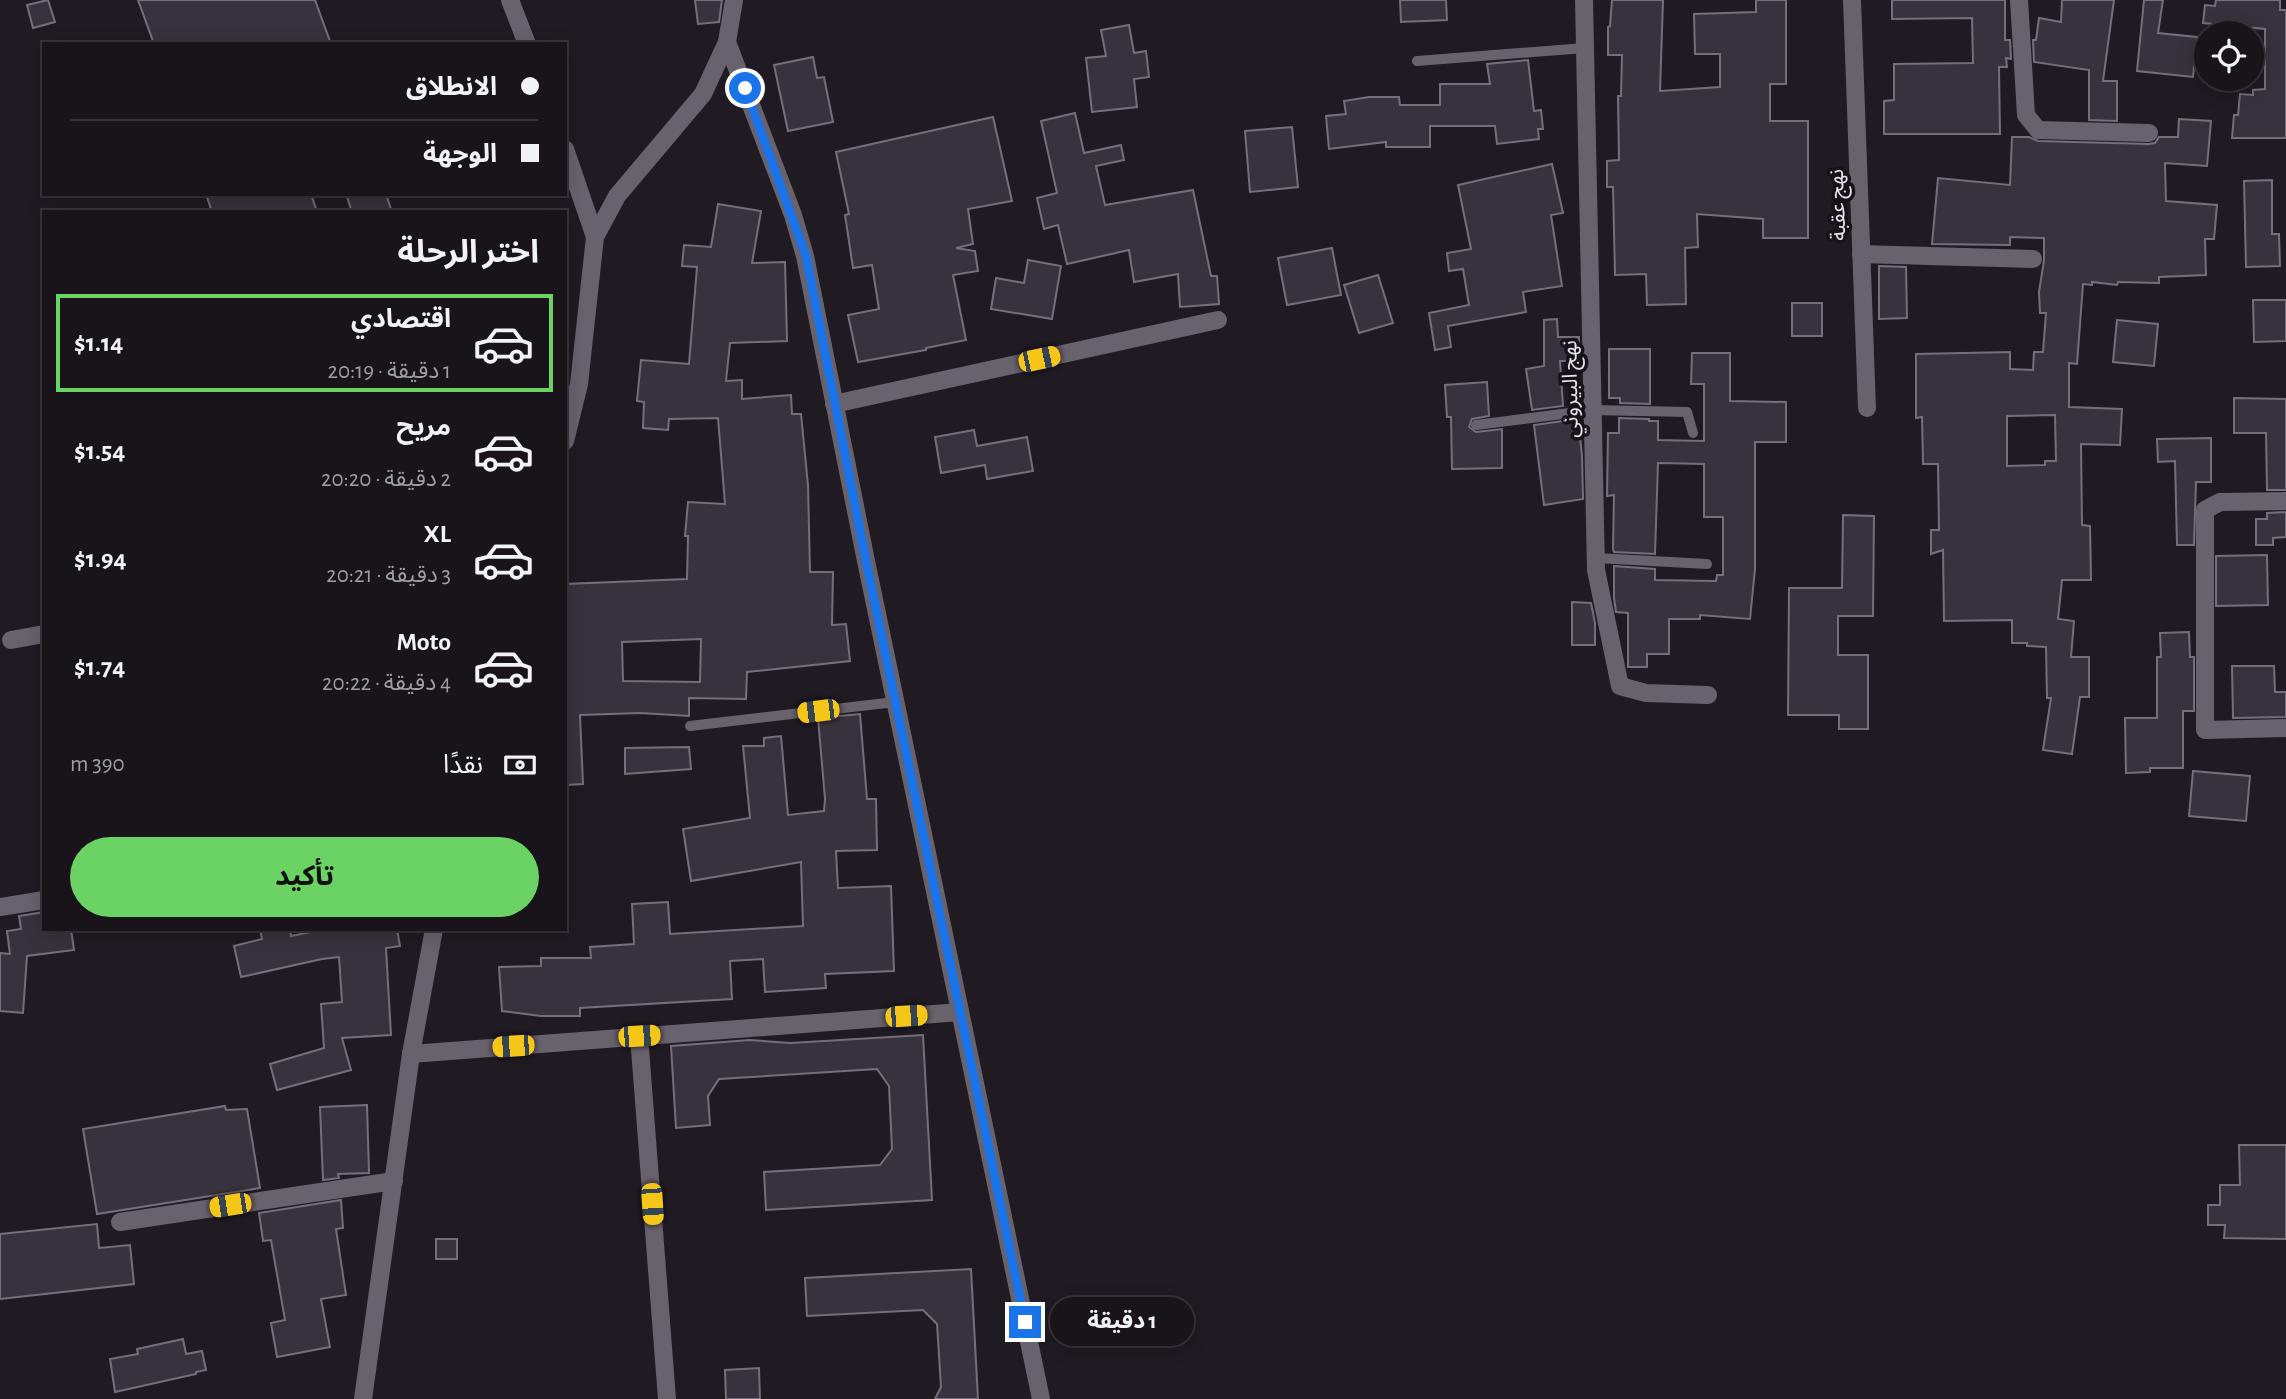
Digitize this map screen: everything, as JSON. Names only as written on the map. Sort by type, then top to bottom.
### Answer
[{"type":"street","points":[[510,0],[526,42]]},
{"type":"street","points":[[567,425],[595,237],[617,196],[703,94],[727,41],[734,0]]},
{"type":"street","name":"نهج البيروني","points":[[1584,0],[1596,570],[1620,686],[1646,693],[1708,695]]},
{"type":"street","name":"نهج عقبة","points":[[1852,0],[1867,408]]},
{"type":"street","points":[[2020,0],[2025,115],[2038,130],[2149,133]]},
{"type":"street","points":[[727,41],[806,256],[895,702],[1041,1399]]},
{"type":"street","points":[[567,155],[595,237]]},
{"type":"street","points":[[1861,254],[2033,259]]},
{"type":"street","points":[[834,404],[1217,320]]},
{"type":"street","points":[[2286,501],[2220,502],[2205,509],[2205,730],[2286,728]]},
{"type":"street","points":[[11,640],[42,634]]},
{"type":"street","points":[[0,906],[42,900]]},
{"type":"street","points":[[363,1399],[411,1054],[435,931]]},
{"type":"street","points":[[411,1054],[960,1012]]},
{"type":"street","points":[[639,1036],[667,1399]]},
{"type":"street","points":[[120,1222],[394,1181]]},
{"type":"lane","points":[[1417,61],[1585,48]]},
{"type":"lane","points":[[1476,425],[1593,410],[1687,412],[1693,433]]},
{"type":"lane","points":[[1597,558],[1707,564]]},
{"type":"lane","points":[[691,726],[895,702]]},
{"type":"building","points":[[48,0],[55,22],[33,28],[27,5]]},
{"type":"building","points":[[138,0],[315,0],[330,42],[153,42]]},
{"type":"building","points":[[695,0],[722,0],[719,22],[698,24]]},
{"type":"building","points":[[1400,0],[1446,0],[1447,20],[1401,22]]},
{"type":"building","points":[[1612,0],[1663,0],[1660,91],[1720,87],[1720,54],[1695,54],[1694,14],[1756,12],[1756,0],[1786,0],[1786,84],[1770,84],[1770,121],[1808,121],[1808,238],[1763,238],[1763,219],[1697,214],[1698,247],[1685,248],[1686,304],[1647,305],[1646,274],[1615,275],[1613,187],[1607,187],[1607,161],[1619,160],[1618,96],[1621,96],[1622,55],[1608,55]]},
{"type":"building","points":[[1892,0],[2005,0],[2005,40],[2010,40],[2011,59],[2006,58],[2007,67],[1999,67],[2000,134],[1884,134],[1884,101],[1894,100],[1894,64],[1973,63],[1972,18],[1892,19]]},
{"type":"building","points":[[2062,0],[2114,0],[2103,81],[2117,81],[2117,121],[2089,120],[2089,70],[2034,62],[2033,40],[2036,40],[2039,18],[2061,22]]},
{"type":"building","points":[[2144,0],[2163,0],[2158,33],[2194,37],[2193,77],[2137,71]]},
{"type":"building","points":[[2216,0],[2280,0],[2280,10],[2286,10],[2286,138],[2232,138],[2234,115],[2238,115],[2240,94],[2253,95],[2253,91],[2265,89],[2264,21],[2203,21],[2205,5],[2215,6]]},
{"type":"building","points":[[1129,25],[1134,53],[1146,51],[1149,77],[1134,79],[1137,107],[1092,112],[1086,58],[1106,56],[1101,30]]},
{"type":"building","points":[[813,57],[817,78],[824,77],[833,122],[788,131],[774,65]]},
{"type":"building","points":[[1528,60],[1534,111],[1541,110],[1543,129],[1538,129],[1539,139],[1497,144],[1495,126],[1430,126],[1430,147],[1386,147],[1386,142],[1329,149],[1326,116],[1346,114],[1344,101],[1369,97],[1399,97],[1400,105],[1440,105],[1440,84],[1490,84],[1487,64]]},
{"type":"building","points":[[1075,113],[1084,153],[1121,145],[1124,160],[1096,166],[1105,205],[1193,190],[1211,276],[1217,276],[1219,304],[1180,307],[1178,274],[1134,282],[1129,250],[1067,264],[1058,225],[1044,229],[1037,198],[1057,193],[1041,121]]},
{"type":"building","points":[[993,117],[1012,201],[968,209],[973,244],[956,248],[975,251],[978,271],[953,275],[966,340],[858,362],[848,315],[879,309],[872,265],[853,268],[845,215],[849,214],[836,152]]},
{"type":"building","points":[[2179,119],[2211,121],[2207,166],[2165,163],[2166,201],[2217,205],[2214,239],[2205,239],[2206,275],[2159,277],[2159,283],[2083,284],[2077,364],[2069,363],[2069,407],[2122,409],[2120,445],[2081,444],[2082,525],[2090,526],[2091,580],[2062,580],[2058,619],[2074,621],[2071,657],[2089,657],[2089,697],[2080,697],[2072,754],[2043,750],[2051,698],[2047,698],[2046,647],[2012,643],[2012,620],[1944,621],[1943,550],[1931,554],[1931,530],[1939,530],[1938,464],[1923,464],[1922,417],[1916,418],[1916,354],[2010,352],[2010,369],[2033,370],[2034,352],[2043,352],[2046,313],[2040,313],[2039,292],[2044,238],[2010,237],[2010,245],[1932,244],[1938,178],[2010,185],[2012,137],[2029,137],[2038,141],[2149,144],[2155,143],[2159,137],[2178,137]],"holes":[[[2055,415],[2056,461],[2045,461],[2045,465],[2007,466],[2007,416]]]},
{"type":"building","points":[[1292,127],[1298,187],[1250,192],[1245,131]]},
{"type":"building","points":[[1552,164],[1563,213],[1551,215],[1562,286],[1523,292],[1526,312],[1448,326],[1451,347],[1435,350],[1429,313],[1469,305],[1463,269],[1449,271],[1447,253],[1471,249],[1458,185]]},
{"type":"building","points":[[2272,180],[2272,234],[2279,234],[2280,266],[2246,267],[2244,181]]},
{"type":"building","points":[[207,196],[312,196],[316,210],[211,210]]},
{"type":"building","points":[[347,196],[387,196],[391,210],[351,210]]},
{"type":"building","points":[[718,204],[761,211],[752,263],[785,262],[787,341],[730,343],[726,381],[742,380],[742,399],[791,395],[792,414],[801,414],[808,485],[810,572],[833,572],[832,625],[846,624],[850,661],[747,672],[746,699],[689,698],[689,716],[640,713],[580,715],[583,784],[567,785],[567,584],[687,579],[688,536],[685,536],[688,502],[725,504],[718,418],[669,419],[668,430],[643,428],[644,402],[637,401],[641,360],[689,364],[697,267],[682,266],[684,245],[711,247]],"holes":[[[701,639],[700,682],[623,681],[622,642]]]},
{"type":"building","points":[[1332,248],[1341,295],[1287,305],[1278,258]]},
{"type":"building","points":[[1028,260],[1061,266],[1052,319],[991,309],[996,278],[1024,283]]},
{"type":"building","points":[[1879,266],[1906,267],[1907,318],[1879,319]]},
{"type":"building","points":[[1378,275],[1393,323],[1359,333],[1344,285]]},
{"type":"building","points":[[2253,300],[2286,300],[2286,341],[2254,342]]},
{"type":"building","points":[[1792,303],[1822,303],[1822,336],[1792,336]]},
{"type":"building","points":[[1557,319],[1558,337],[1579,337],[1578,361],[1560,361],[1563,406],[1532,410],[1526,369],[1544,366],[1544,320]]},
{"type":"building","points":[[2117,320],[2158,324],[2154,366],[2113,362]]},
{"type":"building","points":[[1609,349],[1650,349],[1650,404],[1620,403],[1620,398],[1609,398]]},
{"type":"building","points":[[1692,353],[1730,353],[1730,401],[1786,402],[1786,442],[1755,442],[1755,569],[1750,619],[1700,615],[1700,619],[1669,619],[1669,654],[1647,654],[1647,667],[1628,667],[1628,613],[1616,612],[1614,566],[1655,569],[1655,580],[1716,581],[1717,575],[1723,575],[1723,517],[1704,517],[1704,464],[1658,463],[1655,554],[1614,552],[1613,549],[1614,495],[1607,496],[1608,433],[1619,433],[1619,418],[1649,419],[1658,421],[1658,440],[1704,441],[1704,384],[1691,384]]},
{"type":"building","points":[[1487,382],[1489,416],[1472,419],[1469,427],[1476,432],[1502,429],[1502,468],[1452,469],[1451,417],[1447,417],[1445,385]]},
{"type":"building","points":[[2234,398],[2286,399],[2286,490],[2267,490],[2266,433],[2234,433]]},
{"type":"building","points":[[1578,419],[1583,499],[1544,505],[1534,425]]},
{"type":"building","points":[[974,430],[977,446],[1027,437],[1033,471],[987,479],[985,465],[941,473],[935,437]]},
{"type":"building","points":[[2211,438],[2211,482],[2196,482],[2194,545],[2177,545],[2175,461],[2158,462],[2157,439]]},
{"type":"building","points":[[2286,512],[2286,537],[2273,538],[2273,545],[2256,545],[2256,519],[2267,519],[2267,513]]},
{"type":"building","points":[[1843,515],[1874,516],[1873,616],[1838,616],[1838,655],[1868,655],[1868,729],[1839,729],[1839,715],[1788,715],[1789,588],[1842,588]]},
{"type":"building","points":[[2267,555],[2268,605],[2216,606],[2216,556]]},
{"type":"building","points":[[1572,602],[1591,603],[1595,645],[1572,645]]},
{"type":"building","points":[[2189,632],[2190,657],[2194,657],[2194,711],[2183,711],[2183,768],[2150,768],[2150,772],[2126,773],[2125,718],[2157,718],[2157,657],[2161,657],[2160,633]]},
{"type":"building","points":[[2232,666],[2274,666],[2275,692],[2286,692],[2286,717],[2233,718]]},
{"type":"building","points":[[860,714],[867,799],[876,799],[877,850],[836,851],[838,888],[891,886],[894,971],[825,974],[826,988],[765,992],[763,959],[730,961],[732,999],[580,1008],[580,1016],[541,1016],[502,1011],[499,967],[541,966],[541,958],[591,958],[590,947],[634,944],[632,904],[668,902],[670,934],[803,926],[801,862],[691,881],[683,829],[750,818],[743,746],[764,746],[764,738],[781,736],[788,815],[824,811],[818,718]]},
{"type":"building","points":[[689,747],[691,769],[625,774],[625,748]]},
{"type":"building","points":[[2193,771],[2250,776],[2246,821],[2189,816]]},
{"type":"building","points":[[42,912],[42,931],[71,931],[74,950],[27,956],[23,1013],[0,1011],[0,953],[10,954],[7,931],[21,929],[19,916]]},
{"type":"building","points":[[260,931],[290,931],[291,936],[316,931],[397,931],[400,946],[386,948],[391,1035],[342,1038],[351,1070],[277,1090],[270,1064],[324,1048],[321,1004],[342,1002],[339,957],[241,977],[234,946],[262,939]]},
{"type":"building","points":[[923,1035],[932,1200],[766,1210],[764,1172],[880,1165],[892,1149],[889,1086],[877,1069],[719,1079],[708,1096],[710,1125],[676,1128],[671,1046],[750,1040],[791,1043]]},
{"type":"building","points":[[367,1105],[369,1173],[338,1174],[339,1178],[323,1180],[320,1107]]},
{"type":"building","points":[[225,1106],[226,1110],[247,1109],[260,1188],[97,1214],[83,1129]]},
{"type":"building","points":[[2239,1145],[2286,1145],[2286,1239],[2224,1238],[2225,1225],[2208,1225],[2208,1205],[2220,1205],[2220,1185],[2240,1185]]},
{"type":"building","points":[[341,1200],[343,1228],[336,1229],[346,1295],[321,1299],[330,1347],[277,1357],[271,1323],[285,1320],[271,1240],[263,1241],[259,1213]]},
{"type":"building","points":[[97,1224],[99,1248],[130,1245],[134,1284],[0,1299],[0,1234]]},
{"type":"building","points":[[436,1239],[457,1239],[457,1259],[436,1259]]},
{"type":"building","points":[[971,1269],[978,1399],[935,1399],[941,1387],[937,1324],[923,1310],[807,1316],[805,1278]]},
{"type":"building","points":[[183,1339],[186,1354],[202,1351],[206,1370],[115,1392],[110,1359],[138,1354],[137,1349]]},
{"type":"building","points":[[759,1368],[760,1399],[726,1399],[725,1370]]},
{"type":"route","points":[[745,88],[806,256],[866,561],[1025,1322]]}]
